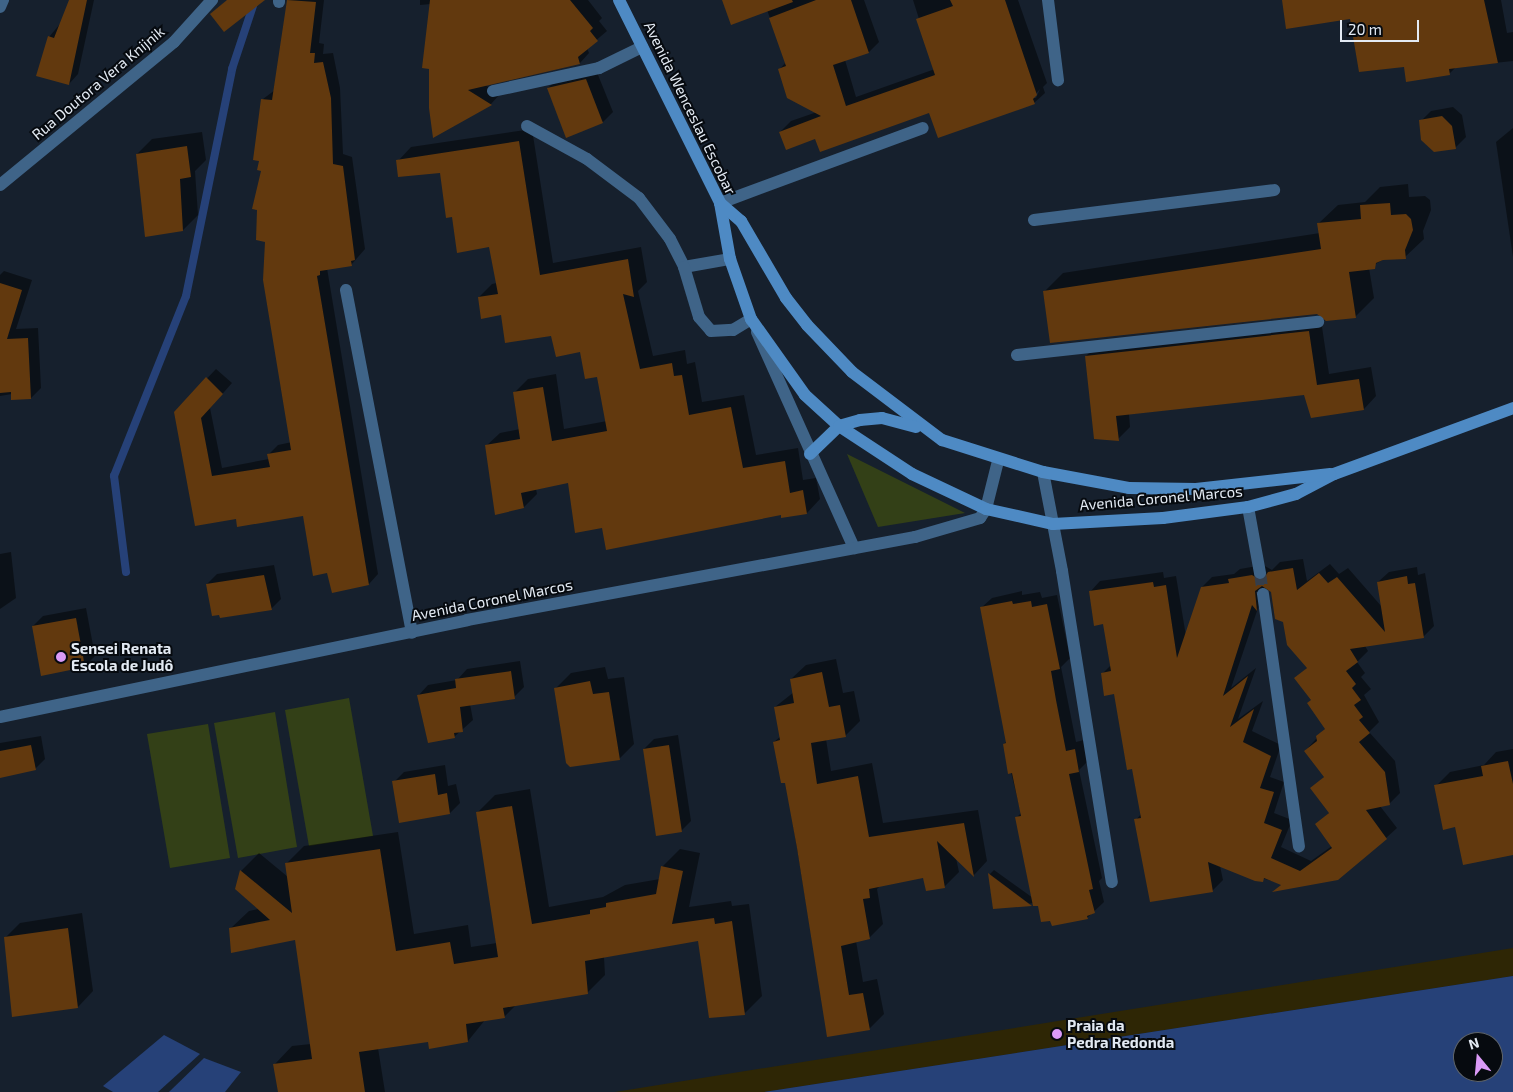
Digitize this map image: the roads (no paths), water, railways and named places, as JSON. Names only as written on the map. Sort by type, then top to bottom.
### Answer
[{"type":"main road","name":"Avenida Wenceslau Escobar","points":[[619,0],[720,204],[730,258],[751,319],[805,395],[839,426],[912,474],[986,509]]},
{"type":"main road","name":"Avenida Coronel Marcos","points":[[720,204],[741,221],[786,298],[807,325],[852,372],[942,440],[998,461],[1043,472],[1129,488],[1196,489],[1302,475],[1334,474]]},
{"type":"main road","name":"Avenida Coronel Marcos","points":[[986,509],[1053,524],[1163,518],[1248,507],[1296,494],[1334,474],[1513,408]]},
{"type":"main road","points":[[810,454],[839,426],[882,418],[910,423],[942,440]]},
{"type":"street","points":[[0,7],[3,0]]},
{"type":"street","name":"Rua Doutora Vera Knijnik","points":[[0,185],[174,42],[212,0]]},
{"type":"street","points":[[1048,0],[1058,80]]},
{"type":"street","points":[[493,91],[599,68],[642,47]]},
{"type":"street","points":[[527,126],[587,159],[639,198],[670,239],[684,267],[699,316],[711,331],[732,330],[751,319]]},
{"type":"street","points":[[720,204],[923,128]]},
{"type":"street","points":[[1034,220],[1274,190]]},
{"type":"street","points":[[684,267],[730,258]]},
{"type":"street","points":[[346,290],[412,633]]},
{"type":"street","name":"Avenida Wenceslau Escobar","points":[[751,319],[810,454],[854,548]]},
{"type":"street","points":[[1017,355],[1318,322]]},
{"type":"street","points":[[986,509],[998,461]]},
{"type":"street","points":[[1043,472],[1112,882]]},
{"type":"street","points":[[1248,507],[1260,573]]},
{"type":"street","name":"Avenida Coronel Marcos","points":[[0,717],[412,633],[854,548],[974,521],[986,509]]},
{"type":"street","points":[[1263,594],[1300,846]]},
{"type":"water","points":[[1513,976],[1513,1092],[764,1092]]},
{"type":"water","points":[[164,1035],[200,1054],[158,1092],[113,1092],[103,1086]]},
{"type":"water","points":[[204,1058],[241,1072],[225,1092],[169,1092]]},
{"type":"waterway","points":[[126,572],[114,476],[186,296],[232,69],[255,0]]},
{"type":"tunnel","points":[[1260,573],[1263,594]]},
{"type":"place","name":"Sensei Renata Escola de Judô","points":[[61,657]]},
{"type":"place","name":"Praia da Pedra Redonda","points":[[1057,1034]]}]
